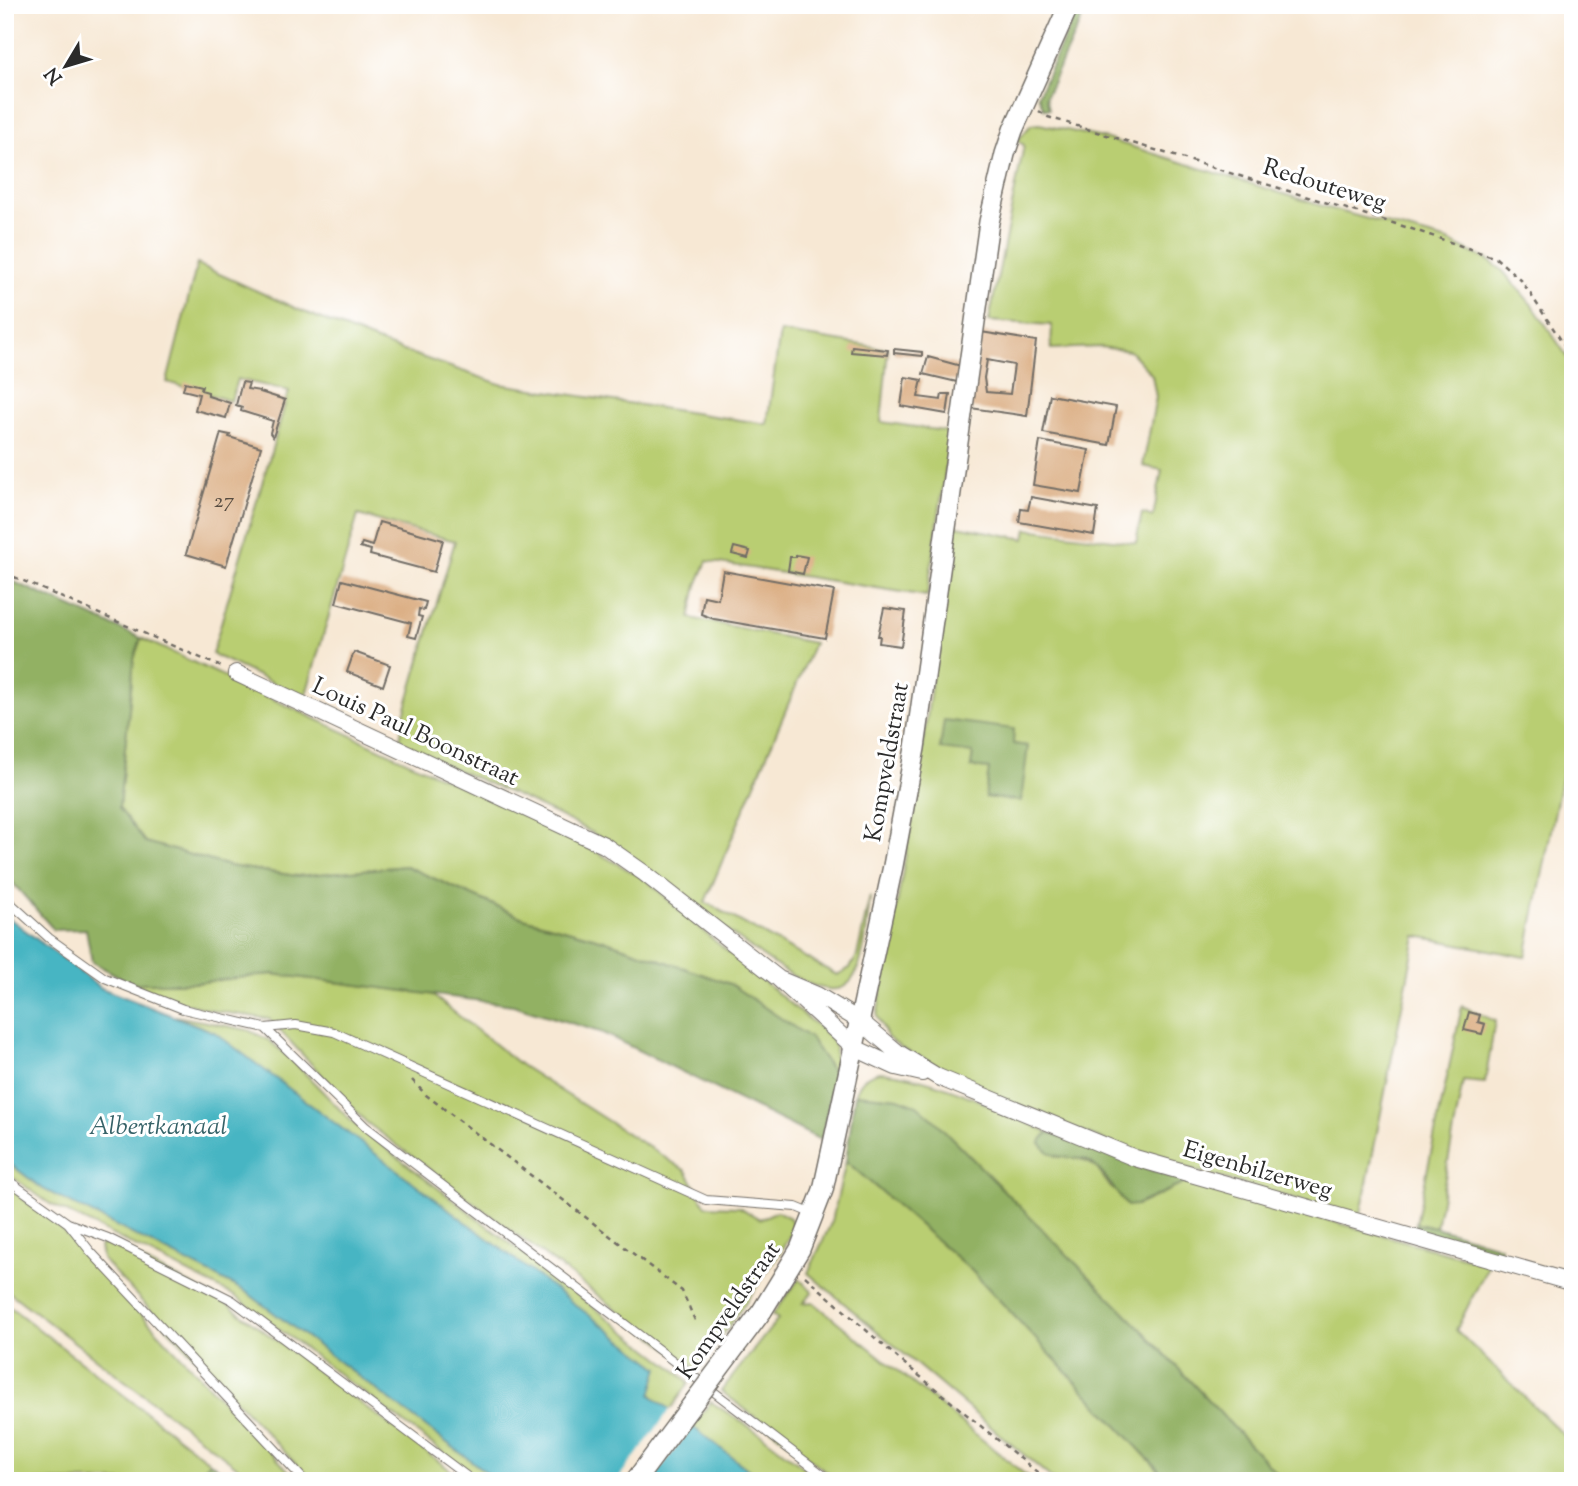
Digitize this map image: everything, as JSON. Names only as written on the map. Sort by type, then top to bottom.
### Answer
[{"type":"street","name":"Kompveldstraat","points":[[635,1481],[762,1311],[790,1267],[815,1215],[829,1170],[915,748],[989,222],[1005,155],[1025,101],[1069,5]]},
{"type":"street","name":"Louis Paul Boonstraat","points":[[236,673],[604,845],[779,979],[855,1048]]},
{"type":"street","name":"Louis Paul Boonstraat","points":[[779,979],[817,995],[860,1021]]},
{"type":"street","name":"Eigenbilzerweg","points":[[860,1021],[897,1052],[938,1077]]},
{"type":"street","name":"Eigenbilzerweg","points":[[855,1048],[896,1067],[938,1077],[1135,1158],[1573,1283]]},
{"type":"lane","points":[[5,898],[49,938],[105,978],[183,1009],[265,1028],[296,1024],[334,1032],[706,1200],[796,1207],[815,1215]]},
{"type":"lane","points":[[265,1028],[366,1128],[831,1481]]},
{"type":"lane","points":[[5,1178],[68,1223],[108,1238],[232,1300],[473,1481]]},
{"type":"lane","points":[[68,1223],[90,1251],[305,1481]]},
{"type":"path","name":"Redouteweg","points":[[1025,101],[1048,117],[1409,228],[1496,258],[1521,280],[1573,358]]},
{"type":"path","points":[[5,573],[236,673]]},
{"type":"path","points":[[407,1075],[426,1095],[682,1291],[697,1325]]},
{"type":"path","points":[[790,1267],[803,1275],[900,1360],[1048,1481]]},
{"type":"green space","points":[[1080,5],[1088,5],[1046,96],[1049,109],[1044,109],[1038,95]]},
{"type":"green space","points":[[1039,124],[1107,139],[1335,210],[1448,241],[1488,260],[1502,270],[1533,306],[1573,365],[1573,719],[1526,957],[1416,936],[1360,1218],[1135,1153],[970,1087],[963,1078],[903,1049],[888,1038],[877,1016],[918,786],[952,525],[1025,539],[1027,529],[1136,543],[1142,513],[1153,517],[1162,470],[1143,466],[1156,397],[1152,375],[1130,351],[1100,347],[1051,349],[1052,325],[989,321],[1024,145],[1017,141],[1031,125]],"holes":[[[1013,744],[1028,746],[971,767],[973,753]]]},
{"type":"green space","points":[[197,264],[304,312],[389,346],[500,384],[767,424],[780,332],[888,349],[881,422],[951,432],[927,596],[707,561],[697,585],[690,618],[814,643],[705,902],[837,975],[850,968],[857,956],[870,896],[864,948],[856,973],[849,983],[841,988],[829,989],[799,979],[752,949],[610,843],[536,804],[408,749],[400,741],[403,718],[455,541],[358,515],[305,698],[212,654],[289,391],[237,379],[231,401],[167,382]]},
{"type":"green space","points":[[5,578],[141,638],[134,659],[119,808],[145,842],[229,866],[297,876],[406,866],[523,918],[604,940],[730,984],[810,1038],[835,1075],[821,1140],[603,1033],[513,1005],[272,974],[194,983],[131,983],[92,962],[86,929],[54,930],[5,874]]},
{"type":"green space","points":[[141,638],[566,835],[648,881],[690,920],[829,1036],[835,1047],[835,1075],[810,1038],[604,940],[523,918],[406,866],[297,876],[229,866],[145,842],[119,808],[134,659]]},
{"type":"green space","points":[[944,720],[1014,729],[1013,744],[1028,746],[1021,801],[985,797],[989,769],[971,767],[973,753],[940,749]]},
{"type":"green space","points":[[272,974],[431,994],[522,1066],[686,1171],[706,1206],[739,1207],[760,1219],[777,1211],[790,1218],[794,1228],[778,1256],[698,1370],[366,1122],[269,1019],[215,1011],[172,1000],[131,983],[194,983]]},
{"type":"green space","points":[[1462,1006],[1495,1021],[1485,1083],[1463,1081],[1436,1227],[1416,1224]]},
{"type":"green space","points":[[175,1016],[248,1030],[269,1040],[353,1123],[672,1367],[689,1383],[670,1410],[214,1032]]},
{"type":"green space","points":[[879,1072],[944,1087],[1048,1132],[1040,1143],[1057,1157],[1076,1157],[1095,1166],[1111,1188],[1137,1205],[1187,1182],[1489,1264],[1456,1330],[1573,1444],[1573,1481],[1284,1481],[1145,1333],[898,1098],[855,1094],[864,1080]]},
{"type":"green space","points":[[855,1094],[898,1098],[917,1105],[934,1120],[1145,1333],[1284,1481],[1169,1481],[972,1271],[846,1161]]},
{"type":"green space","points":[[1048,1132],[1187,1182],[1136,1205],[1127,1206],[1104,1175],[1088,1161],[1060,1157],[1047,1150],[1040,1143]]},
{"type":"green space","points":[[5,1160],[43,1189],[245,1291],[498,1481],[481,1481],[235,1296],[50,1204],[5,1172]]},
{"type":"green space","points":[[846,1161],[972,1271],[1169,1481],[1055,1481],[808,1273],[832,1221]]},
{"type":"green space","points":[[5,1185],[68,1236],[298,1481],[256,1481],[5,1289]]},
{"type":"green space","points":[[1416,1224],[1436,1227],[1501,1247],[1500,1256],[1414,1234]]},
{"type":"green space","points":[[106,1243],[221,1299],[465,1481],[312,1481],[102,1259],[100,1246]]},
{"type":"green space","points":[[799,1279],[813,1292],[803,1303],[813,1302],[1033,1481],[839,1481],[721,1391],[778,1319],[772,1315]]},
{"type":"green space","points":[[5,1303],[210,1462],[190,1481],[5,1481]]},
{"type":"green space","points":[[711,1402],[762,1435],[822,1481],[763,1481],[692,1427]]},
{"type":"green space","points":[[210,1462],[235,1481],[190,1481]]},
{"type":"water","name":"Albertkanaal","points":[[5,915],[101,988],[214,1032],[659,1368],[651,1395],[763,1481],[498,1481],[245,1291],[43,1189],[5,1160]]},
{"type":"pier","points":[[672,1407],[694,1424],[651,1481],[617,1481]]},
{"type":"building","points":[[981,332],[1036,341],[1027,416],[970,408]],"holes":[[[987,360],[1014,365],[1010,394],[986,392],[984,378]]]},
{"type":"building","points":[[852,346],[888,350],[887,355],[851,352]]},
{"type":"building","points":[[894,349],[922,352],[922,356],[894,353]]},
{"type":"building","points":[[928,357],[961,366],[957,382],[923,374]]},
{"type":"building","points":[[905,377],[922,380],[918,397],[941,400],[942,394],[950,394],[947,414],[901,406]]},
{"type":"building","points":[[185,382],[202,386],[201,390],[208,392],[208,396],[230,403],[226,418],[195,410],[199,394],[183,390]]},
{"type":"building","points":[[242,382],[249,383],[247,389],[285,400],[273,437],[270,433],[273,421],[241,411],[242,407],[236,405]]},
{"type":"building","points":[[1050,395],[1116,407],[1109,445],[1043,433]]},
{"type":"building","points":[[221,433],[261,447],[226,566],[186,554]]},
{"type":"building","points":[[1040,441],[1089,450],[1081,493],[1033,485]]},
{"type":"building","points":[[1031,497],[1098,509],[1094,535],[1019,522],[1021,509],[1028,510]]},
{"type":"building","points":[[379,522],[443,540],[434,572],[370,555],[371,550],[360,547],[362,543],[372,546]]},
{"type":"building","points":[[734,547],[750,551],[748,558],[732,554]]},
{"type":"building","points":[[790,557],[807,557],[803,574],[788,571]]},
{"type":"building","points":[[723,571],[834,591],[825,638],[714,619],[701,614],[704,596],[718,599]]},
{"type":"building","points":[[342,580],[426,602],[424,610],[419,609],[418,616],[422,617],[416,638],[408,636],[411,623],[336,603]]},
{"type":"building","points":[[884,608],[906,611],[901,646],[879,643]]},
{"type":"building","points":[[354,652],[390,665],[383,686],[347,672]]},
{"type":"building","points":[[1469,1012],[1480,1015],[1478,1022],[1485,1024],[1482,1034],[1464,1030]]}]
